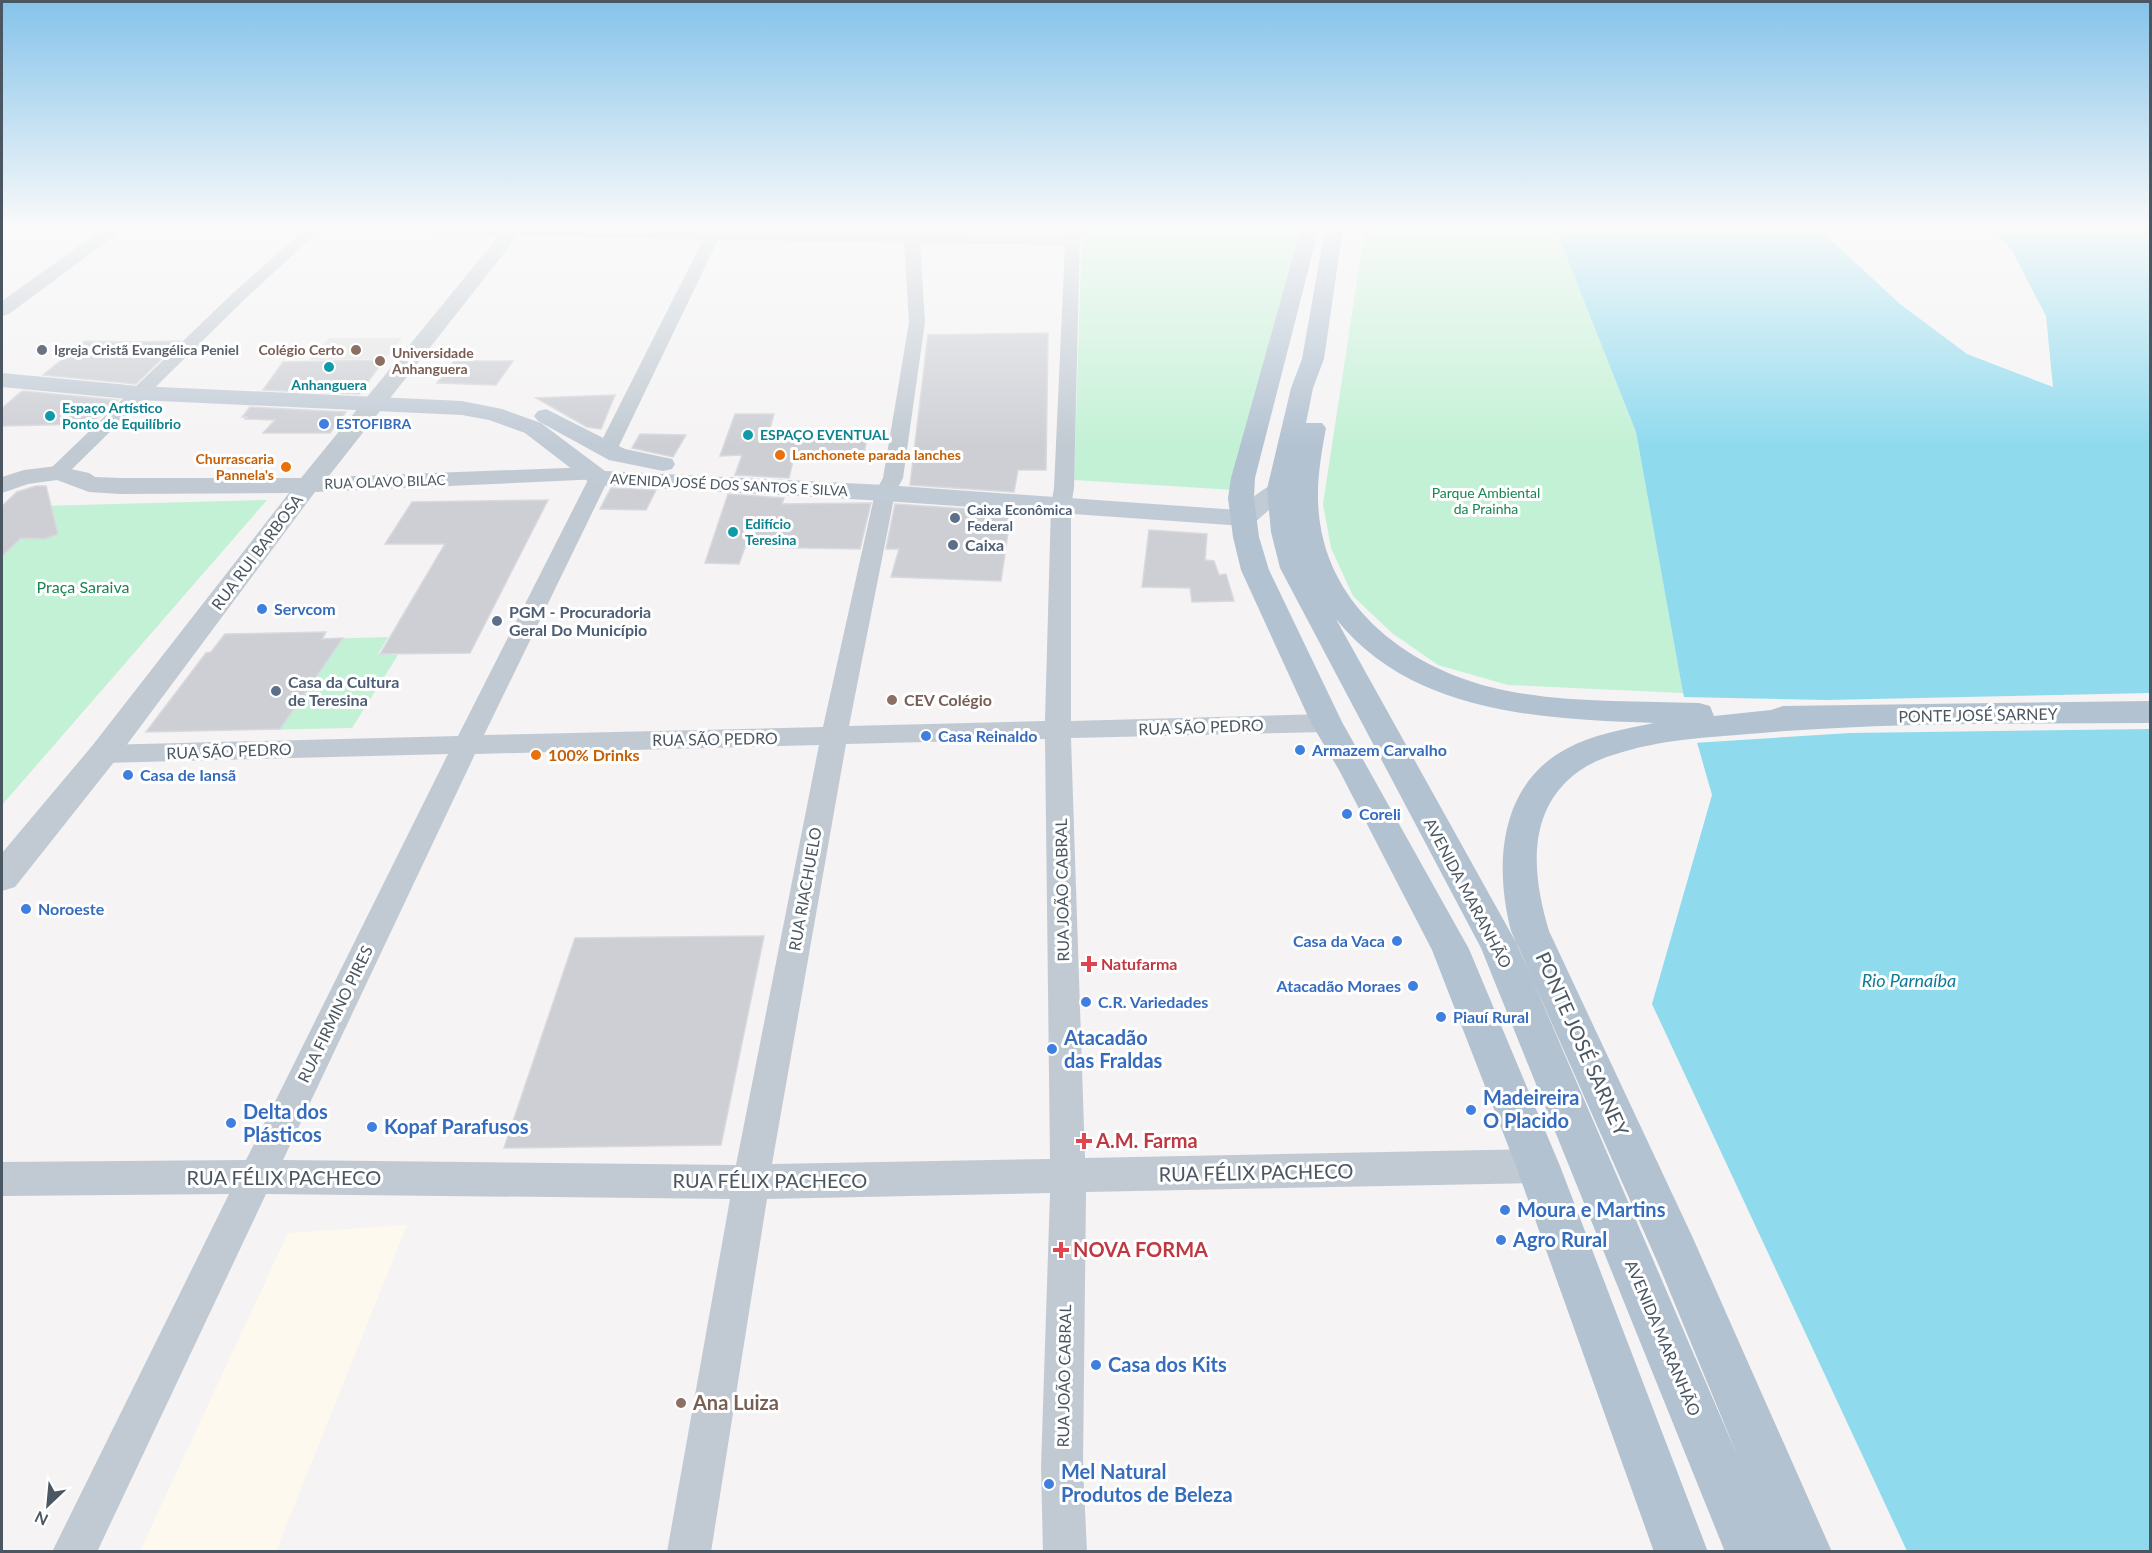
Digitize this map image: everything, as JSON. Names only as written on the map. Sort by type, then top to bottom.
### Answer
[{"type":"main road","name":"AVENIDA MARANHÃO","points":[[1291,300],[1243,478],[1268,502],[1294,568],[1313,607],[1499,946],[1752,1551]]},
{"type":"main road","name":"AVENIDA MARANHÃO","points":[[1323,300],[1313,359],[1268,502],[1246,537],[1256,570],[1327,723],[1355,770],[1450,950],[1538,1166],[1682,1551]]},
{"type":"main road","name":"AVENIDA JOSÉ DOS SANTOS E SILVA","points":[[2,365],[145,387]]},
{"type":"main road","name":"AVENIDA JOSÉ DOS SANTOS E SILVA","points":[[2,380],[380,398],[462,408],[514,420],[599,467],[1062,497],[1268,502]]},
{"type":"main road","name":"PONTE JOSÉ SARNEY","points":[[1268,502],[1305,500],[1313,548],[1331,591],[1353,623],[1369,640],[1385,654],[1424,676],[1489,697],[1546,706],[1806,718],[2151,712]]},
{"type":"main road","name":"PONTE JOSÉ SARNEY","points":[[1805,1551],[1676,1252],[1530,931],[1521,902],[1518,846],[1524,822],[1535,795],[1555,772],[1578,756],[1608,745],[1675,732],[1806,718]]},
{"type":"street","points":[[2,310],[15,300]]},
{"type":"street","points":[[57,473],[234,300]]},
{"type":"street","name":"RUA RUI BARBOSA","points":[[2,877],[103,754],[308,486],[458,300]]},
{"type":"street","name":"RUA FIRMINO PIRES","points":[[74,1551],[681,300]]},
{"type":"street","name":"RUA RIACHUELO","points":[[689,1551],[717,1400],[751,1182],[833,736],[889,486],[917,322],[915,300]]},
{"type":"street","name":"RUA JOÃO CABRAL","points":[[1065,1551],[1062,1467],[1068,1178],[1058,731],[1062,497],[1071,300]]},
{"type":"street","name":"RUA OLAVO BILAC","points":[[2,485],[24,477],[57,473],[80,478],[89,484],[308,486],[599,467]]},
{"type":"street","name":"RUA SÃO PEDRO","points":[[103,754],[1327,723]]},
{"type":"street","name":"RUA FÉLIX PACHECO","points":[[2,1179],[255,1177],[751,1182],[1068,1178],[1538,1166]]},
{"type":"shaded area","name":"Colégio Certo","points":[[329,338],[402,338],[385,359],[309,360]]},
{"type":"shaded area","points":[[407,1225],[276,1551],[140,1551],[288,1233]]},
{"type":"green space","points":[[1080,300],[1282,300],[1234,490],[1074,480]]},
{"type":"green space","name":"Parque Ambiental da Prainha","points":[[1354,300],[1584,300],[1636,432],[1683,693],[1508,685],[1438,665],[1392,633],[1353,596],[1331,548],[1323,504]]},
{"type":"green space","name":"Praça Saraiva","points":[[267,500],[2,805],[2,507]]},
{"type":"green space","name":"Casa da Cultura de Teresina","points":[[326,632],[323,639],[388,637],[378,654],[398,655],[352,728],[146,732],[206,653],[211,652],[225,634]]},
{"type":"water","name":"Rio Parnaíba","points":[[1584,300],[1896,300],[1967,354],[2053,387],[2046,316],[2038,300],[2150,300],[2150,1551],[1907,1551],[1652,1004],[1712,795],[1683,693],[1636,432]]},
{"type":"pier","points":[[2150,693],[2150,729],[1850,733],[1694,743],[1682,697],[1826,700]]},
{"type":"building","points":[[1048,333],[1046,470],[1018,470],[1014,492],[910,485],[928,335]]},
{"type":"building","points":[[85,341],[180,341],[136,384],[43,375]]},
{"type":"building","points":[[384,360],[359,394],[263,390],[283,362]]},
{"type":"building","points":[[454,361],[513,361],[496,385],[437,383]]},
{"type":"building","name":"Espaço Artístico Ponto de Equilíbrio","points":[[22,391],[118,400],[90,424],[2,426],[2,408]]},
{"type":"building","points":[[615,395],[601,429],[587,427],[536,398]]},
{"type":"building","points":[[250,407],[346,412],[330,433],[263,433],[275,420],[245,419],[247,417],[242,417]]},
{"type":"building","points":[[735,414],[774,414],[769,432],[868,430],[864,455],[794,457],[789,478],[735,475],[742,455],[720,456]]},
{"type":"building","points":[[640,434],[686,435],[673,457],[632,448]]},
{"type":"building","points":[[36,486],[46,486],[58,534],[45,539],[21,538],[2,556],[2,506],[17,492]]},
{"type":"building","points":[[611,488],[656,490],[646,510],[600,509]]},
{"type":"building","points":[[728,494],[784,498],[782,504],[871,503],[860,549],[745,547],[739,564],[705,563]]},
{"type":"building","points":[[548,500],[470,653],[380,654],[445,544],[385,544],[412,502]]},
{"type":"building","name":"Caixa","points":[[895,504],[1011,512],[1001,581],[891,577],[899,549],[886,549]]},
{"type":"building","points":[[1149,530],[1207,534],[1205,560],[1214,561],[1219,575],[1226,574],[1234,601],[1192,602],[1190,588],[1142,587]]},
{"type":"building","name":"Casa da Cultura de Teresina","points":[[326,632],[322,639],[343,638],[280,729],[146,732],[206,653],[211,652],[225,634]]},
{"type":"building","points":[[764,936],[721,1145],[504,1148],[575,938]]},
{"type":"place","name":"Igreja Cristã Evangélica Peniel","points":[[42,350]]},
{"type":"place","name":"Colégio Certo","points":[[356,350]]},
{"type":"place","name":"Universidade Anhanguera","points":[[380,361]]},
{"type":"place","name":"Anhanguera","points":[[329,367]]},
{"type":"place","name":"Espaço Artístico Ponto de Equilíbrio","points":[[50,416]]},
{"type":"place","name":"ESTOFIBRA","points":[[324,424]]},
{"type":"place","name":"ESPAÇO EVENTUAL","points":[[748,435]]},
{"type":"place","name":"Lanchonete parada lanches","points":[[780,455]]},
{"type":"place","name":"Churrascaria Pannela's","points":[[286,467]]},
{"type":"place","name":"Caixa Econômica Federal","points":[[955,518]]},
{"type":"place","name":"Edifício Teresina","points":[[733,532]]},
{"type":"place","name":"Caixa","points":[[953,545]]},
{"type":"place","name":"Servcom","points":[[262,609]]},
{"type":"place","name":"PGM - Procuradoria Geral Do Município","points":[[497,621]]},
{"type":"place","name":"Casa da Cultura de Teresina","points":[[276,691]]},
{"type":"place","name":"CEV Colégio","points":[[892,700]]},
{"type":"place","name":"Casa Reinaldo","points":[[926,736]]},
{"type":"place","name":"Armazem Carvalho","points":[[1300,750]]},
{"type":"place","name":"100% Drinks","points":[[536,755]]},
{"type":"place","name":"Casa de Iansã","points":[[128,775]]},
{"type":"place","name":"Coreli","points":[[1347,814]]},
{"type":"place","name":"Noroeste","points":[[26,909]]},
{"type":"place","name":"Casa da Vaca","points":[[1397,941]]},
{"type":"place","name":"Natufarma","points":[[1089,964]]},
{"type":"place","name":"Atacadão Moraes","points":[[1413,986]]},
{"type":"place","name":"C.R. Variedades","points":[[1086,1002]]},
{"type":"place","name":"Piauí Rural","points":[[1441,1017]]},
{"type":"place","name":"Atacadão das Fraldas","points":[[1052,1049]]},
{"type":"place","name":"Madeireira O Placido","points":[[1471,1110]]},
{"type":"place","name":"Delta dos Plásticos","points":[[231,1123]]},
{"type":"place","name":"Kopaf Parafusos","points":[[372,1127]]},
{"type":"place","name":"A.M. Farma","points":[[1084,1141]]},
{"type":"place","name":"Moura e Martins","points":[[1505,1210]]},
{"type":"place","name":"Agro Rural","points":[[1501,1240]]},
{"type":"place","name":"NOVA FORMA","points":[[1061,1250]]},
{"type":"place","name":"Casa dos Kits","points":[[1096,1365]]},
{"type":"place","name":"Ana Luiza","points":[[681,1403]]},
{"type":"place","name":"Mel Natural Produtos de Beleza","points":[[1049,1484]]}]
